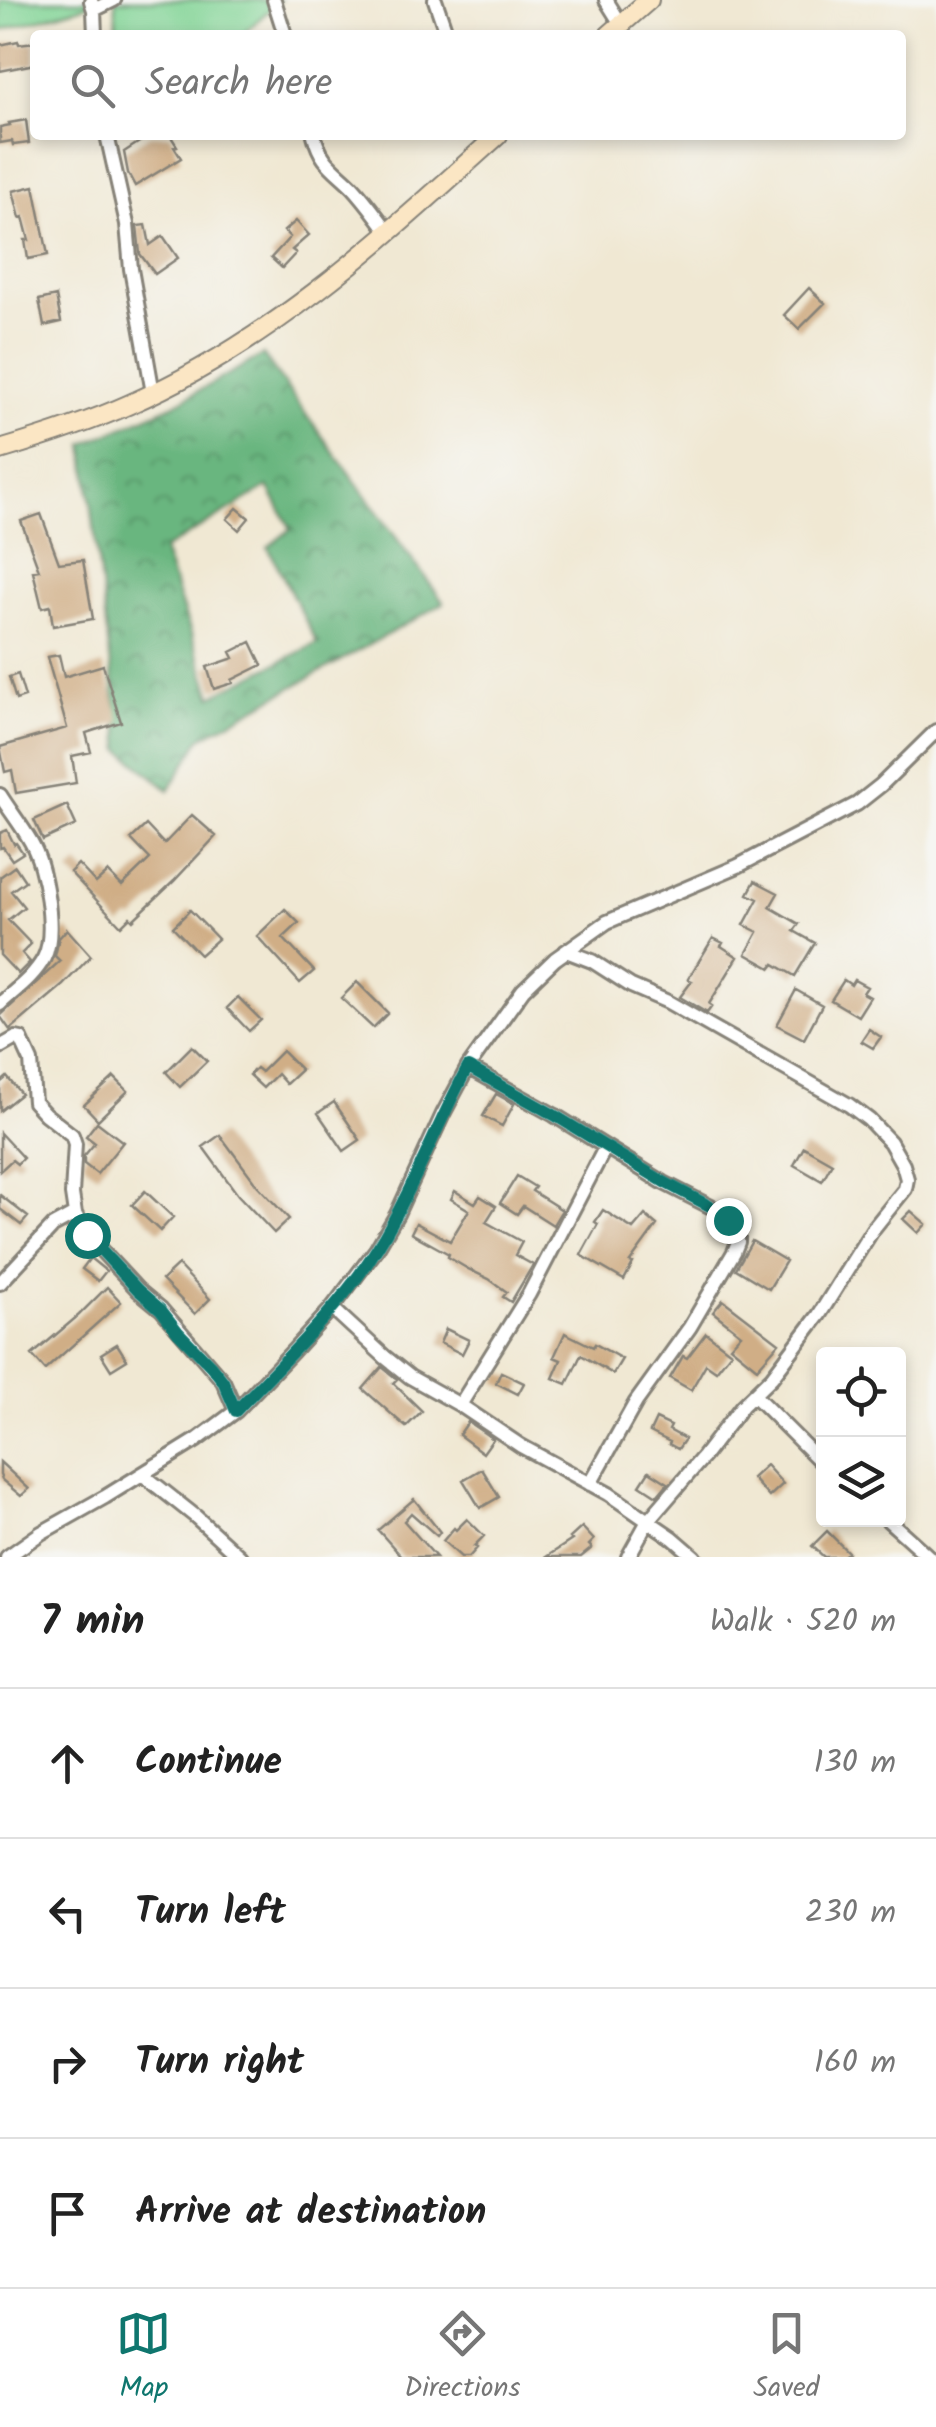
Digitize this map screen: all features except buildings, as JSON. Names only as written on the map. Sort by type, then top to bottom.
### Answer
[{"type":"main road","points":[[615,29],[649,0]]},
{"type":"main road","points":[[0,447],[113,411],[244,342],[308,299],[389,232],[485,140]]},
{"type":"street","points":[[93,6],[114,0]]},
{"type":"street","points":[[274,0],[283,30]]},
{"type":"street","points":[[434,0],[445,30]]},
{"type":"street","points":[[606,0],[615,29]]},
{"type":"street","points":[[107,140],[127,224],[152,393]]},
{"type":"street","points":[[315,140],[327,164],[354,188],[389,232]]},
{"type":"street","points":[[6,1557],[197,1440],[236,1411],[332,1308],[376,1250],[468,1067],[522,990],[607,922],[738,866],[856,804],[936,731]]},
{"type":"street","points":[[0,796],[34,846],[50,922],[46,956],[0,1004]]},
{"type":"street","points":[[566,951],[668,1002],[848,1104],[890,1142],[907,1179],[905,1190],[872,1229],[818,1315],[772,1377],[648,1521],[628,1557]]},
{"type":"street","points":[[0,1047],[16,1038],[21,1040],[32,1061],[34,1102],[72,1135],[72,1194],[75,1214],[87,1235],[161,1310],[223,1381],[236,1411]]},
{"type":"street","points":[[468,1067],[717,1210],[735,1228],[738,1242],[690,1326],[636,1402],[590,1484]]},
{"type":"street","points":[[460,1404],[529,1294],[606,1148]]},
{"type":"street","points":[[0,1283],[53,1226],[75,1214]]},
{"type":"street","points":[[332,1308],[410,1377],[590,1484],[673,1538],[694,1557]]},
{"type":"street","points":[[754,1395],[816,1456]]},
{"type":"street","points":[[142,1474],[240,1557]]},
{"type":"street","points":[[896,1527],[929,1557]]},
{"type":"green space","points":[[0,0],[105,0],[0,31]]},
{"type":"green space","points":[[115,0],[280,0],[247,30],[117,30]]},
{"type":"green space","points":[[263,355],[444,603],[201,738],[169,790],[121,750],[84,444],[173,405]],"holes":[[[268,487],[291,529],[268,547],[317,643],[212,696],[163,550]]]},
{"type":"route","points":[[87,1235],[211,1366],[232,1397],[236,1411],[332,1308],[376,1250],[468,1067],[717,1210],[728,1220]]}]
